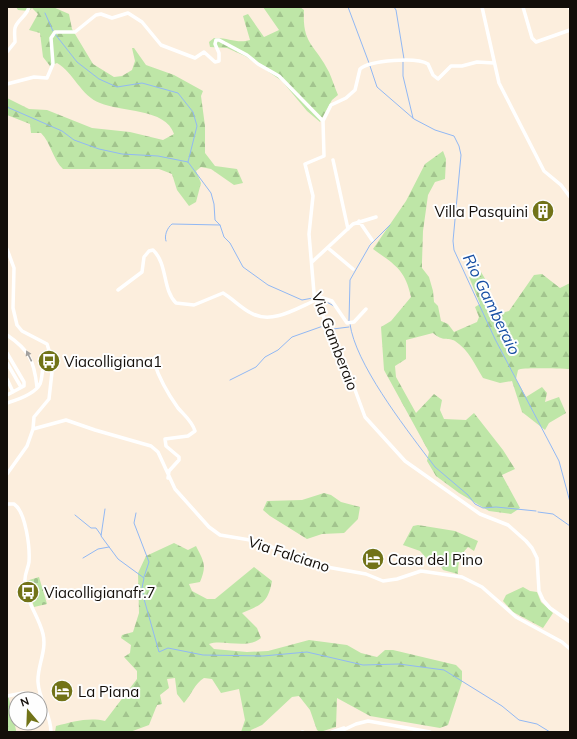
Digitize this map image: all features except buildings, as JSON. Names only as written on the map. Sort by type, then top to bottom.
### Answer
[{"type":"street","points":[[7,52],[15,42],[14,32],[17,23],[27,13],[29,7]]},
{"type":"street","points":[[482,7],[499,83],[544,171],[561,185],[570,197]]},
{"type":"street","points":[[523,7],[532,38],[536,42],[570,30]]},
{"type":"street","points":[[7,84],[34,77],[47,78],[53,64],[51,38],[55,32],[75,32],[96,15],[101,14],[112,18],[128,13],[142,22],[161,45],[195,58],[204,52],[216,62],[219,61],[219,53],[215,44],[216,40],[219,40],[247,55],[258,64],[279,76],[323,121],[331,105],[346,98],[355,90],[360,69],[367,65],[418,60],[428,64],[433,75],[438,79],[451,66],[462,66],[477,62],[494,63]]},
{"type":"street","name":"Via Gamberaio","points":[[323,121],[324,156],[305,164],[313,199],[309,234],[314,295],[344,360],[365,417],[405,461],[480,514],[503,523],[514,530],[530,545],[535,555],[540,591],[543,600],[550,608],[570,622]]},
{"type":"street","points":[[333,160],[348,229]]},
{"type":"street","points":[[312,262],[348,229],[359,222],[376,217]]},
{"type":"street","points":[[359,222],[372,240]]},
{"type":"street","points":[[328,248],[353,269]]},
{"type":"street","points":[[7,249],[14,268],[13,308],[17,325],[22,331],[45,341],[51,354],[52,366],[50,395],[47,402],[34,418],[33,429],[27,446],[7,474]]},
{"type":"street","points":[[118,290],[142,272],[144,257],[149,251],[153,250],[157,253],[170,297],[176,303],[194,306],[223,293],[253,315],[270,317],[287,313],[316,300]]},
{"type":"street","points":[[314,295],[332,301],[347,323],[354,322],[366,309]]},
{"type":"street","points":[[7,334],[22,345],[30,354],[37,387]]},
{"type":"street","points":[[7,353],[24,380],[22,386],[7,395]]},
{"type":"street","points":[[7,403],[20,399],[40,384],[45,361],[51,354]]},
{"type":"street","points":[[154,362],[161,380],[178,407],[194,426],[195,431],[188,436],[164,439],[166,446],[180,457],[169,471],[168,478]]},
{"type":"street","points":[[7,364],[22,386]]},
{"type":"street","points":[[13,392],[7,379],[15,377]]},
{"type":"street","name":"Via Falciano","points":[[33,429],[66,420],[151,446],[158,452],[168,478],[175,489],[210,527],[225,537],[256,540],[321,566],[366,574],[383,582],[420,571],[462,577],[482,587],[521,621],[562,642],[570,649]]},
{"type":"street","points":[[7,504],[14,504],[18,507],[26,532],[29,560],[25,587],[29,601],[40,624],[44,639],[38,679],[40,691]]},
{"type":"street","points":[[48,713],[50,718],[51,732]]},
{"type":"street","points":[[332,732],[368,721],[430,732]]},
{"type":"street","points":[[339,732],[347,727]]},
{"type":"green space","points":[[16,7],[53,7],[69,14],[72,29],[93,64],[114,77],[122,76],[132,70],[135,61],[132,48],[134,48],[146,65],[174,75],[203,91],[201,96],[205,126],[205,153],[215,166],[237,169],[243,183],[234,185],[211,169],[201,167],[196,171],[201,183],[196,202],[189,206],[177,190],[172,174],[159,169],[63,169],[41,133],[31,133],[30,124],[7,115],[7,98],[29,109],[47,110],[92,128],[130,132],[163,140],[174,134],[162,119],[142,112],[109,106],[93,100],[63,67],[57,63],[50,66],[43,57],[40,33],[29,30],[38,14],[32,8],[29,11],[18,10]]},
{"type":"green space","points":[[263,7],[300,7],[304,10],[304,22],[307,38],[329,72],[338,95],[332,100],[320,122],[307,111],[282,81],[245,56],[227,48],[210,47],[209,42],[214,38],[223,38],[236,41],[250,40],[243,16],[248,14],[264,37],[279,30]]},
{"type":"green space","points":[[443,151],[446,159],[445,179],[435,182],[428,195],[423,231],[422,262],[422,268],[429,277],[434,302],[438,306],[441,321],[448,324],[454,332],[477,322],[479,317],[475,307],[480,304],[469,277],[481,272],[491,289],[482,294],[491,311],[501,313],[509,311],[534,275],[542,274],[560,288],[570,283],[570,369],[521,369],[518,370],[516,379],[526,397],[542,387],[547,393],[545,402],[559,397],[566,413],[549,423],[545,430],[522,412],[512,381],[500,383],[483,378],[468,353],[455,341],[437,336],[433,333],[406,340],[406,359],[395,366],[396,377],[416,413],[434,394],[442,400],[440,410],[444,419],[466,420],[474,413],[503,450],[515,469],[502,475],[520,508],[511,514],[489,511],[459,493],[436,476],[427,461],[429,452],[384,370],[381,327],[391,321],[411,297],[406,280],[398,268],[373,249],[406,201],[425,164]]},
{"type":"green space","points":[[324,493],[331,495],[341,502],[360,507],[358,519],[344,533],[322,534],[307,539],[263,510],[267,501],[302,500]]},
{"type":"green space","points":[[418,525],[455,531],[478,541],[474,551],[468,547],[461,556],[458,574],[443,570],[440,565],[427,559],[420,551],[403,545],[413,526]]},
{"type":"green space","points":[[174,543],[188,550],[196,546],[203,560],[204,567],[200,582],[189,584],[192,591],[207,599],[215,599],[254,567],[272,581],[266,599],[254,608],[242,613],[257,628],[261,638],[242,644],[209,644],[214,649],[247,652],[268,651],[309,640],[347,645],[361,653],[377,657],[385,650],[393,650],[456,665],[462,671],[462,682],[448,725],[440,728],[370,716],[337,698],[336,727],[320,732],[317,730],[310,710],[299,696],[292,697],[262,725],[251,730],[251,732],[241,732],[245,720],[239,689],[221,693],[212,679],[204,678],[196,686],[184,703],[177,694],[175,678],[167,679],[169,688],[160,695],[162,704],[157,705],[149,725],[130,732],[55,732],[56,726],[74,722],[87,720],[105,721],[137,679],[137,671],[124,657],[130,653],[131,645],[121,638],[122,635],[133,632],[139,613],[138,573],[146,556]]},
{"type":"green space","points":[[39,577],[47,604],[34,607],[26,581]]},
{"type":"green space","points":[[523,587],[530,591],[537,592],[541,602],[553,613],[543,628],[513,612],[503,601],[506,595]]},
{"type":"green space","points":[[7,690],[8,731],[16,732],[7,732]]},
{"type":"waterway","name":"Rio Gamberaio","points":[[348,7],[369,63]]},
{"type":"waterway","points":[[394,7],[396,10],[404,59]]},
{"type":"waterway","points":[[45,13],[53,31]]},
{"type":"waterway","points":[[55,34],[77,62],[99,79],[117,87],[142,83],[178,93],[193,112],[197,126],[188,162]]},
{"type":"waterway","points":[[403,62],[403,76],[413,118]]},
{"type":"waterway","name":"Rio Gamberaio","points":[[370,66],[377,87],[414,119],[435,130],[454,136],[459,146],[461,155],[453,241],[454,250],[495,339],[559,461],[570,502]]},
{"type":"waterway","points":[[7,107],[62,131],[74,140],[99,149],[122,154],[158,156],[188,162],[211,193],[214,204],[215,220],[220,225],[224,237],[230,243],[243,267],[268,285],[302,300],[313,298]]},
{"type":"waterway","points":[[166,241],[166,232],[172,224],[220,225]]},
{"type":"waterway","points":[[349,321],[350,280],[370,245],[390,225]]},
{"type":"waterway","points":[[323,300],[334,306]]},
{"type":"waterway","points":[[329,324],[333,329],[349,327]]},
{"type":"waterway","points":[[350,324],[354,340],[361,357],[382,394],[428,458]]},
{"type":"waterway","points":[[230,380],[256,367],[265,357],[278,350],[292,337],[326,325]]},
{"type":"waterway","points":[[429,459],[435,467],[468,495],[475,504],[483,508],[496,507],[536,511]]},
{"type":"waterway","points":[[105,509],[101,536],[118,559],[144,578],[142,588],[144,599],[159,652],[168,648],[203,655],[263,656],[307,652],[363,665],[399,664],[444,670],[502,706],[519,720],[537,724],[550,732]]},
{"type":"waterway","points":[[538,512],[553,514],[570,526]]},
{"type":"waterway","points":[[136,513],[134,523],[149,562],[144,577]]},
{"type":"waterway","points":[[75,515],[91,528],[96,528],[101,535]]},
{"type":"waterway","points":[[83,558],[98,549],[109,547]]},
{"type":"place","name":"Villa Pasquini","points":[[543,211]]},
{"type":"place","name":"Viacolligiana1","points":[[49,361]]},
{"type":"place","name":"Casa del Pino","points":[[373,559]]},
{"type":"place","name":"Viacolligianafr.7","points":[[28,592]]},
{"type":"place","name":"La Piana","points":[[62,691]]}]
